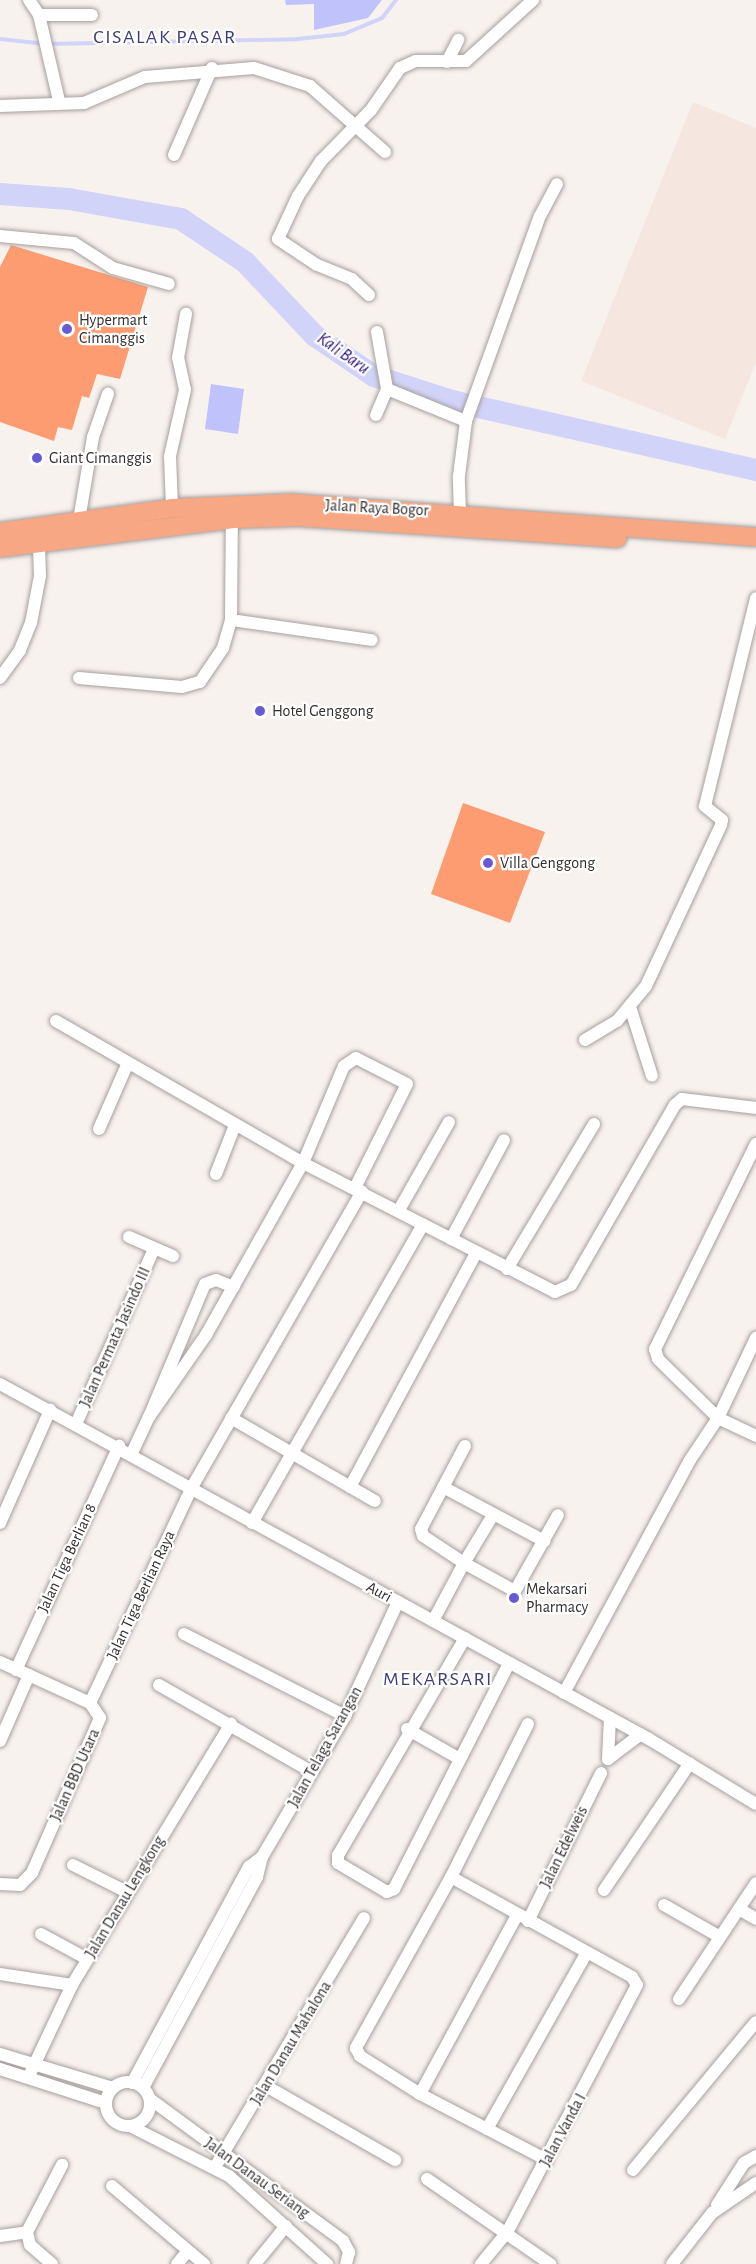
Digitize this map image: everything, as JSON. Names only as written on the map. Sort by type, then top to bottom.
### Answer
[{"type":"highway","name":"Jalan Raya Bogor","points":[[0,532],[172,508],[756,549]]},
{"type":"highway","name":"Jalan Raya Bogor","points":[[0,548],[232,511],[460,513],[756,537]]},
{"type":"street","points":[[29,0],[39,15],[59,101]]},
{"type":"street","points":[[369,295],[352,279],[317,265],[278,238],[309,178],[352,125],[371,110],[405,64],[447,62],[474,57],[533,0]]},
{"type":"street","points":[[39,15],[92,15]]},
{"type":"street","points":[[447,62],[458,40]]},
{"type":"street","points":[[174,155],[212,68]]},
{"type":"street","points":[[0,106],[59,101],[84,103],[128,82],[212,68],[254,68],[298,80],[386,152]]},
{"type":"street","points":[[460,513],[459,476],[466,420],[540,216],[557,184]]},
{"type":"street","points":[[0,236],[74,243],[113,268],[169,284]]},
{"type":"street","points":[[172,508],[170,456],[185,390],[178,358],[186,314]]},
{"type":"street","points":[[376,415],[387,387],[377,332]]},
{"type":"street","points":[[387,387],[466,420]]},
{"type":"street","points":[[80,520],[93,437],[108,394]]},
{"type":"street","points":[[79,678],[182,687],[200,682],[223,648],[231,621],[232,511]]},
{"type":"street","points":[[0,678],[20,650],[31,623],[40,576],[39,542]]},
{"type":"street","points":[[585,1041],[630,1008],[646,986],[722,822],[705,806],[751,638],[756,598]]},
{"type":"street","points":[[231,621],[372,640]]},
{"type":"street","points":[[630,1008],[652,1076]]},
{"type":"street","points":[[56,1021],[127,1065],[303,1163],[399,1210],[476,1253],[555,1292],[567,1290],[675,1105],[682,1100],[756,1108]]},
{"type":"street","name":"Jalan Tiga Berlian Raya","points":[[90,1703],[192,1487],[358,1190],[407,1084],[401,1077],[361,1058],[348,1062],[303,1163]]},
{"type":"street","points":[[99,1129],[127,1065]]},
{"type":"street","points":[[399,1210],[449,1122]]},
{"type":"street","points":[[507,1269],[594,1124]]},
{"type":"street","points":[[216,1174],[235,1125]]},
{"type":"street","points":[[451,1239],[504,1140]]},
{"type":"street","points":[[756,1144],[654,1349],[658,1359],[718,1418],[756,1436]]},
{"type":"street","points":[[149,1417],[206,1335],[303,1163]]},
{"type":"street","points":[[252,1522],[294,1455],[423,1224]]},
{"type":"street","points":[[129,1238],[172,1256]]},
{"type":"street","name":"Jalan Permata Jasindo III","points":[[76,1424],[154,1250]]},
{"type":"street","points":[[350,1487],[476,1253]]},
{"type":"street","points":[[132,1453],[186,1325],[207,1282],[234,1287]]},
{"type":"street","points":[[186,1325],[206,1335]]},
{"type":"street","points":[[564,1693],[690,1460],[718,1418],[756,1338]]},
{"type":"street","name":"Auri","points":[[0,1384],[132,1453],[252,1522],[641,1734],[756,1804]]},
{"type":"street","points":[[0,1523],[50,1410]]},
{"type":"street","points":[[231,1418],[375,1501]]},
{"type":"street","name":"Jalan Tiga Berlian 8","points":[[16,1670],[119,1446]]},
{"type":"street","points":[[465,1446],[421,1533],[464,1563],[515,1591],[558,1515]]},
{"type":"street","points":[[443,1487],[544,1541]]},
{"type":"street","points":[[433,1621],[493,1515]]},
{"type":"street","name":"Jalan Telaga Sarangan","points":[[138,2085],[257,1877],[262,1857],[345,1716],[398,1602]]},
{"type":"street","points":[[184,1634],[345,1716]]},
{"type":"street","points":[[465,1638],[408,1729],[337,1859],[387,1892],[394,1889],[458,1758],[509,1663]]},
{"type":"street","name":"Jalan BBD Utara","points":[[0,1662],[90,1703],[99,1713],[99,1725],[32,1873],[20,1885],[0,1884]]},
{"type":"street","points":[[0,1741],[29,1675]]},
{"type":"street","points":[[159,1685],[312,1772]]},
{"type":"street","points":[[610,1718],[608,1759],[641,1734]]},
{"type":"street","name":"Jalan Danau Lengkong","points":[[29,2076],[33,2062],[72,1985],[231,1724]]},
{"type":"street","points":[[528,1724],[451,1877],[356,2048],[360,2056],[420,2094],[547,2160]]},
{"type":"street","points":[[408,1729],[458,1758]]},
{"type":"street","points":[[604,1890],[690,1763]]},
{"type":"street","name":"Jalan Edelweis","points":[[420,2094],[523,1918],[601,1773]]},
{"type":"street","points":[[73,1865],[127,1892]]},
{"type":"street","points":[[451,1877],[586,1954],[487,2129]]},
{"type":"street","points":[[679,1999],[756,1883]]},
{"type":"street","points":[[664,1905],[720,1937]]},
{"type":"street","points":[[739,1910],[756,1919]]},
{"type":"street","name":"Jalan Danau Mahalona","points":[[215,2167],[266,2086],[364,1918]]},
{"type":"street","points":[[41,1934],[87,1959]]},
{"type":"street","name":"Jalan Vanda I","points":[[481,2264],[508,2231],[637,1992],[635,1979],[586,1954]]},
{"type":"street","points":[[0,1974],[72,1985]]},
{"type":"street","points":[[633,2170],[756,2022]]},
{"type":"street","points":[[0,2054],[33,2062],[113,2088],[138,2085],[150,2099],[146,2117],[130,2126],[115,2122],[106,2103],[29,2076],[0,2069]]},
{"type":"street","points":[[266,2086],[395,2160]]},
{"type":"street","points":[[106,2103],[113,2088]]},
{"type":"street","name":"Jalan Danau Seriang","points":[[150,2099],[343,2241],[349,2252],[346,2264]]},
{"type":"street","name":"Jalan Danau Seriang","points":[[130,2126],[215,2167],[327,2264]]},
{"type":"street","points":[[672,2264],[712,2213],[744,2163],[756,2156]]},
{"type":"street","points":[[52,2264],[30,2245],[27,2232],[62,2165]]},
{"type":"street","points":[[427,2179],[508,2231],[550,2264]]},
{"type":"street","points":[[712,2213],[756,2183]]},
{"type":"street","points":[[112,2186],[204,2264]]},
{"type":"street","points":[[255,2264],[285,2226]]},
{"type":"street","points":[[0,2236],[27,2232]]},
{"type":"street","points":[[177,2264],[188,2251]]},
{"type":"shaded area","points":[[285,0],[382,0],[368,18],[314,30],[314,4],[286,5]]},
{"type":"shaded area","points":[[693,102],[756,128],[756,362],[725,439],[581,381]]},
{"type":"shaded area","points":[[211,384],[244,389],[238,434],[205,429]]},
{"type":"building","name":"Hypermart Cimanggis","points":[[11,245],[148,287],[120,379],[97,374],[89,398],[82,396],[72,430],[58,427],[54,441],[0,422],[0,267]]},
{"type":"building","name":"Villa Genggong","points":[[463,803],[545,832],[510,923],[431,894]]},
{"type":"waterway","points":[[0,39],[46,44],[298,39],[344,34],[382,18],[396,0]]},
{"type":"waterway","name":"Kali Baru","points":[[0,194],[69,199],[181,219],[245,262],[315,336],[374,376],[452,401],[756,470]]},
{"type":"place","name":"Hypermart Cimanggis","points":[[67,329]]},
{"type":"place","name":"Giant Cimanggis","points":[[37,458]]},
{"type":"place","name":"Hotel Genggong","points":[[260,711]]},
{"type":"place","name":"Villa Genggong","points":[[488,863]]},
{"type":"place","name":"Mekarsari Pharmacy","points":[[514,1598]]},
{"type":"district","name":"CISALAK PASAR","points":[[165,37]]},
{"type":"district","name":"MEKARSARI","points":[[438,1679]]}]
